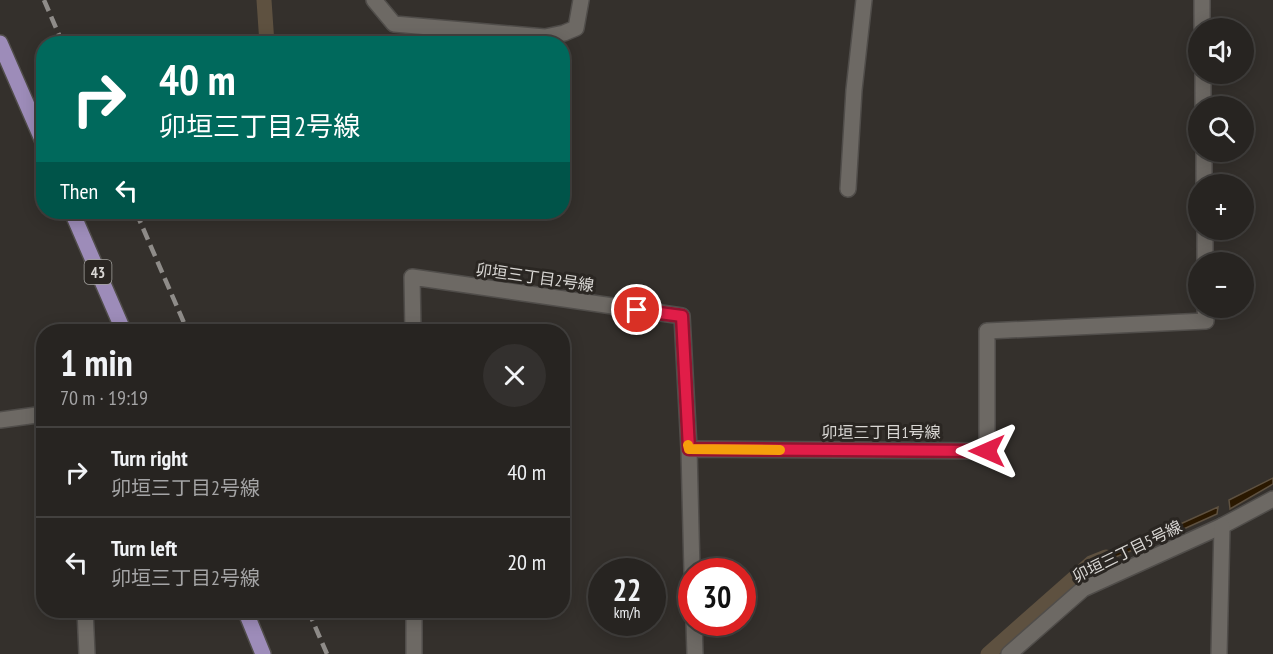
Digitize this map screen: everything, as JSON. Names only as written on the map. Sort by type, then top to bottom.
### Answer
[{"type":"main road","points":[[0,43],[36,126]]},
{"type":"main road","name":"43","points":[[75,219],[121,324]]},
{"type":"main road","points":[[247,618],[263,654]]},
{"type":"street","points":[[374,0],[394,24],[533,36]]},
{"type":"street","points":[[550,36],[576,28],[581,0]]},
{"type":"street","points":[[848,189],[854,90],[864,0]]},
{"type":"street","points":[[1202,0],[1202,18]]},
{"type":"street","name":"卯垣三丁目2号線","points":[[413,324],[412,278],[682,316],[689,449]]},
{"type":"street","name":"卯垣三丁目1号線","points":[[689,449],[987,451],[987,331],[1206,321],[1206,318]]},
{"type":"street","points":[[0,420],[36,415]]},
{"type":"street","points":[[689,449],[692,558]]},
{"type":"street","name":"卯垣三丁目5号線","points":[[1009,654],[1083,589],[1222,526],[1273,499]]},
{"type":"street","points":[[1219,654],[1222,526]]},
{"type":"street","points":[[85,618],[87,654]]},
{"type":"street","points":[[414,618],[414,654]]},
{"type":"street","points":[[694,636],[695,654]]},
{"type":"shaded area","points":[[1273,478],[1273,484],[1230,509],[1229,500]]},
{"type":"shaded area","points":[[1218,507],[1217,514],[1088,568],[1087,561],[1167,530]]},
{"type":"shaded area","points":[[1017,623],[1022,628],[994,654],[984,654]]},
{"type":"waterway","points":[[264,0],[266,36]]},
{"type":"waterway","points":[[988,654],[1091,563],[1106,557]]},
{"type":"railway","points":[[44,0],[60,36]]},
{"type":"railway","points":[[139,219],[185,324]]},
{"type":"railway","points":[[311,618],[327,654]]},
{"type":"slow traffic","points":[[688,445],[689,449],[780,450]]},
{"type":"route","points":[[637,310],[682,316],[689,449],[987,451]]}]
